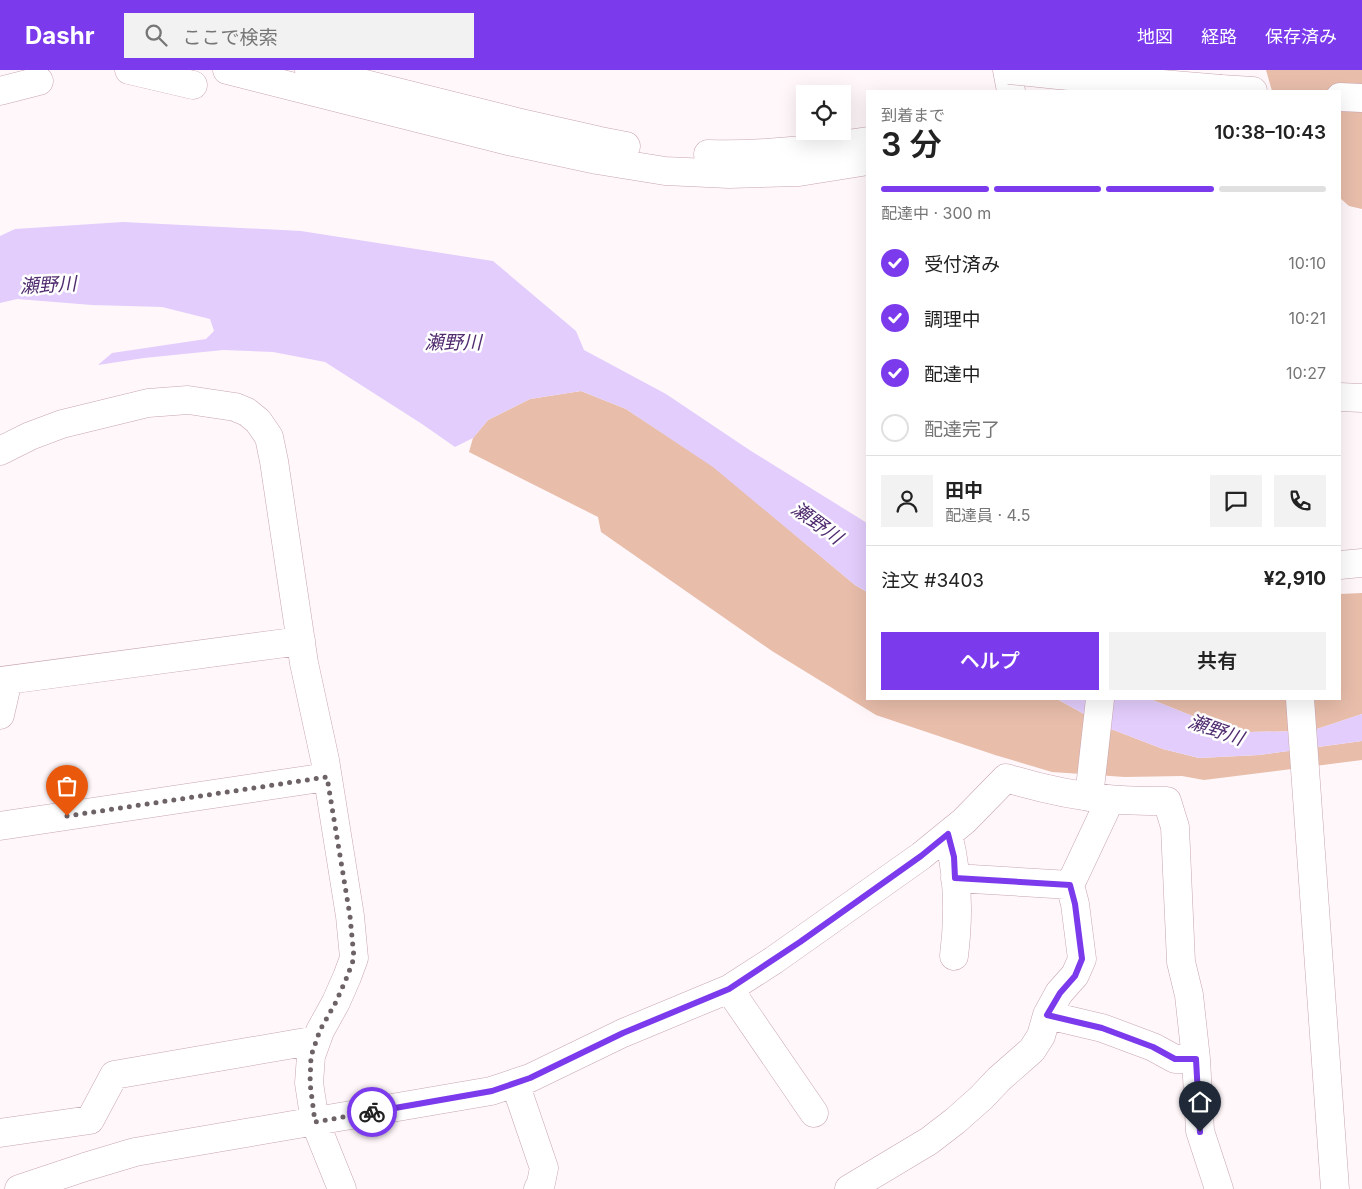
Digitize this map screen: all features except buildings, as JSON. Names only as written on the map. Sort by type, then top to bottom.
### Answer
[{"type":"main road","points":[[129,70],[193,85]]},
{"type":"main road","points":[[226,70],[508,141],[597,160],[665,171],[729,174],[799,172],[866,161]]},
{"type":"main road","points":[[309,70],[581,137],[666,153],[729,155],[794,151],[866,142]]},
{"type":"main road","points":[[1012,78],[1058,76],[1237,90]]},
{"type":"main road","points":[[0,91],[39,81]]},
{"type":"main road","points":[[1341,97],[1362,98]]},
{"type":"main road","points":[[1341,397],[1362,398]]},
{"type":"main road","points":[[0,451],[30,436],[62,424],[148,402],[188,400],[235,407],[247,412],[258,421],[269,437],[301,641],[327,777],[350,916],[354,958],[336,1002],[320,1030],[311,1056],[310,1083],[315,1122],[342,1189]]},
{"type":"main road","points":[[1341,565],[1362,563]]},
{"type":"main road","points":[[0,714],[4,680],[301,641]]},
{"type":"main road","points":[[849,1189],[928,1140],[981,1098],[1032,1050],[1041,1036],[1047,1015],[1060,993],[1075,976],[1082,959],[1075,904],[1070,885],[1097,795],[1100,700]]},
{"type":"main road","points":[[1300,700],[1335,1189]]},
{"type":"main road","points":[[0,826],[327,777]]},
{"type":"main road","points":[[19,1189],[135,1152],[492,1091],[530,1078],[623,1033],[729,989],[774,960],[921,856],[964,821],[1006,778],[1037,787],[1097,795],[1167,801],[1176,827],[1181,962],[1189,995],[1196,1059],[1200,1132],[1218,1189]]},
{"type":"main road","points":[[948,834],[954,857],[957,937],[954,956]]},
{"type":"main road","points":[[955,878],[1070,885]]},
{"type":"main road","points":[[729,989],[814,1113]]},
{"type":"main road","points":[[1047,1015],[1102,1028],[1153,1047],[1175,1059],[1196,1059]]},
{"type":"main road","points":[[0,1133],[90,1120],[114,1075],[317,1040]]},
{"type":"main road","points":[[515,1083],[544,1168],[538,1189]]},
{"type":"shaded area","points":[[1266,70],[1362,70],[1362,209],[1349,206],[1341,199],[1341,90],[1272,90]]},
{"type":"shaded area","points":[[581,391],[626,409],[714,467],[855,585],[866,591],[866,700],[1059,700],[1111,729],[1163,749],[1199,758],[1259,755],[1362,741],[1362,760],[1204,780],[1182,776],[1125,777],[1052,772],[876,715],[772,651],[601,532],[598,517],[469,452],[473,438],[488,420],[530,399]]},
{"type":"shaded area","points":[[1362,593],[1362,714],[1311,731],[1248,732],[1190,715],[1152,700],[1341,700],[1341,594]]},
{"type":"water","name":"瀬野川","points":[[123,222],[301,231],[493,261],[576,331],[584,350],[666,394],[751,451],[866,522],[866,591],[855,585],[713,467],[626,409],[581,391],[530,399],[488,420],[473,438],[455,447],[325,362],[273,352],[223,350],[98,365],[112,353],[206,339],[214,331],[210,319],[162,307],[92,305],[17,299],[0,303],[0,236],[15,229]]},
{"type":"water","name":"瀬野川","points":[[1059,700],[1152,700],[1190,715],[1248,732],[1311,731],[1362,714],[1362,741],[1259,755],[1199,758],[1163,749],[1111,729]]},
{"type":"way so far","points":[[67,816],[327,777],[350,916],[354,958],[336,1002],[320,1030],[311,1056],[310,1083],[315,1122],[372,1112]]},
{"type":"route","points":[[372,1112],[492,1091],[530,1078],[623,1033],[729,989],[800,942],[921,856],[948,834],[954,857],[955,878],[1070,885],[1075,904],[1082,959],[1075,976],[1060,993],[1047,1015],[1102,1028],[1153,1047],[1175,1059],[1196,1059],[1200,1132]]}]
